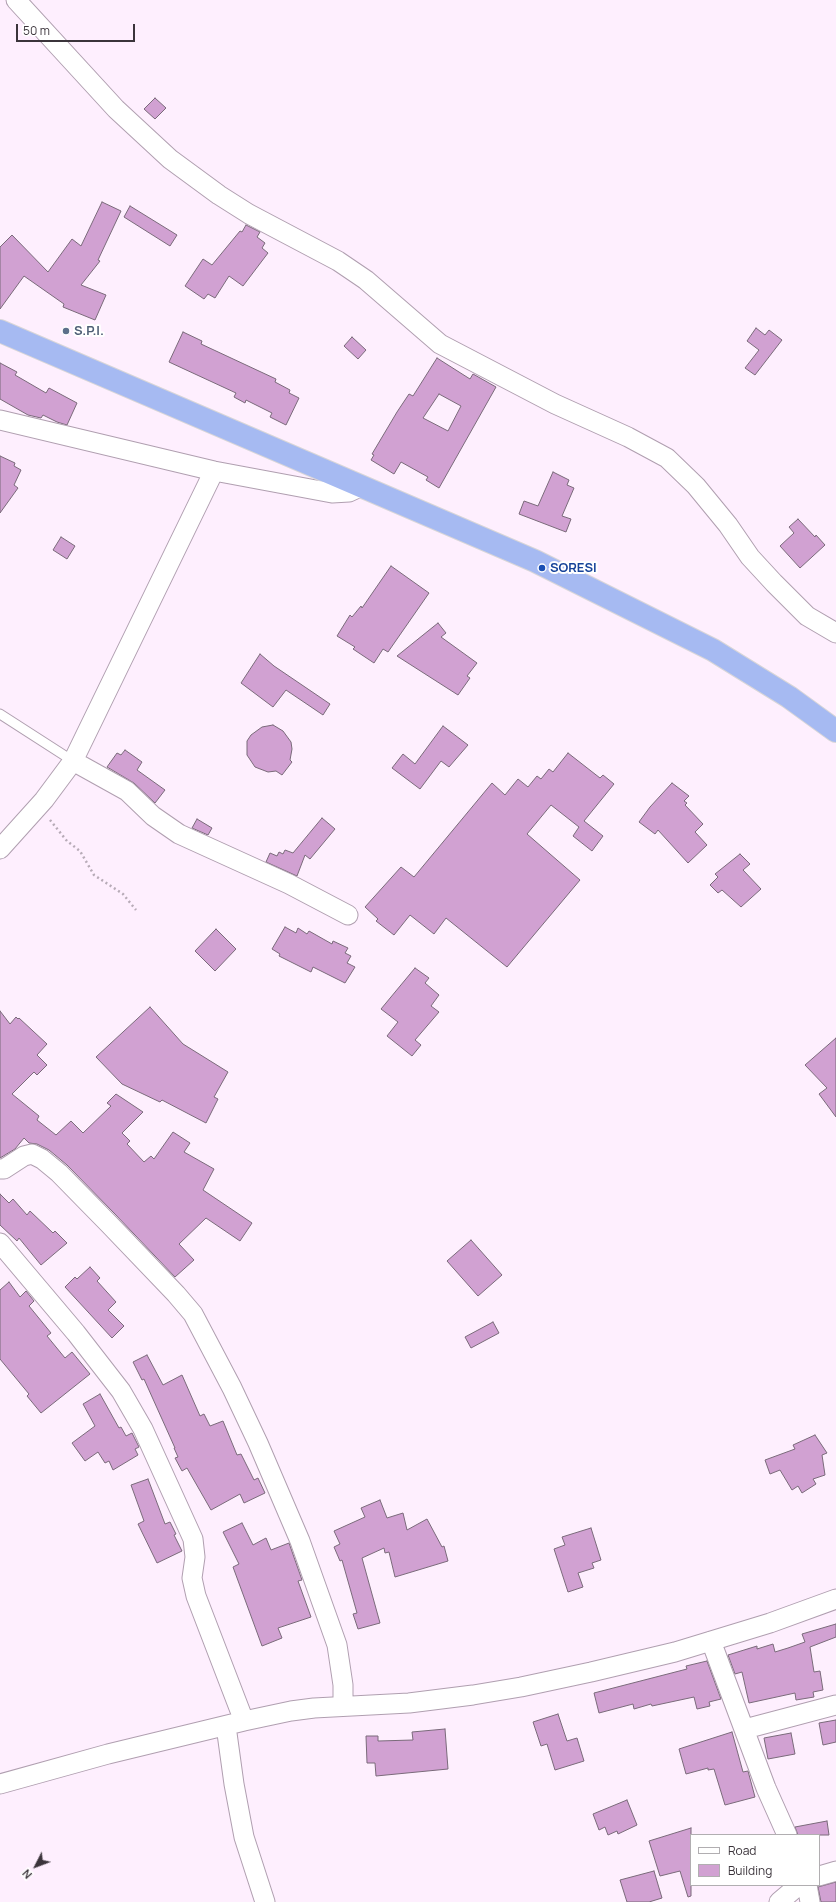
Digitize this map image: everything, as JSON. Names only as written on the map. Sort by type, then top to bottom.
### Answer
[{"type":"highway","points":[[0,331],[535,561],[713,650],[789,697],[836,731]]},
{"type":"street","points":[[16,0],[116,109],[170,158],[219,195],[249,214],[338,261],[366,280],[440,344],[555,404],[628,437],[667,458],[696,486],[728,525],[750,557],[774,583],[808,616],[836,633]]},
{"type":"street","points":[[0,420],[214,471],[332,493],[349,492],[362,486]]},
{"type":"street","points":[[0,849],[44,800],[74,761],[214,471]]},
{"type":"street","points":[[74,761],[127,791],[153,816],[179,834],[289,884],[348,915]]},
{"type":"street","points":[[0,1169],[24,1156],[32,1154],[42,1159],[59,1173],[109,1224],[176,1294],[193,1314],[212,1346],[258,1443],[305,1555],[337,1645],[343,1685],[342,1706]]},
{"type":"street","points":[[0,1243],[76,1333],[121,1391],[143,1429],[193,1539],[195,1557],[192,1578],[196,1596],[244,1721]]},
{"type":"street","points":[[0,1784],[108,1754],[291,1711],[342,1706],[409,1703],[521,1687],[675,1652],[770,1623],[836,1599]]},
{"type":"street","points":[[711,1641],[766,1788],[787,1834]]},
{"type":"street","points":[[745,1729],[836,1705]]},
{"type":"street","points":[[226,1726],[234,1784],[244,1837],[265,1902]]},
{"type":"street","points":[[820,1876],[836,1871]]},
{"type":"street","points":[[779,1902],[798,1886]]},
{"type":"street","points":[[807,1886],[810,1902]]},
{"type":"lane","points":[[0,714],[74,761]]},
{"type":"path","points":[[44,800],[51,823],[67,841],[80,851],[94,875],[123,894],[136,910]]},
{"type":"building","points":[[155,98],[166,108],[155,119],[144,109]]},
{"type":"building","points":[[102,202],[121,211],[98,260],[100,261],[81,285],[106,295],[95,320],[63,307],[64,304],[24,276],[0,309],[0,247],[12,235],[48,272],[72,239],[81,246]]},
{"type":"building","points":[[130,206],[177,235],[170,246],[124,217]]},
{"type":"building","points":[[246,225],[260,232],[257,237],[265,243],[262,248],[268,253],[243,286],[229,276],[215,298],[208,294],[204,299],[185,286],[203,259],[212,265],[240,231],[242,232]]},
{"type":"building","points":[[756,328],[765,335],[769,330],[782,340],[755,375],[745,368],[759,350],[747,341]]},
{"type":"building","points":[[183,332],[202,341],[201,344],[276,379],[275,382],[290,390],[289,393],[299,398],[286,425],[270,417],[272,413],[246,400],[245,403],[234,397],[236,393],[169,362]]},
{"type":"building","points":[[352,337],[366,350],[358,359],[344,346]]},
{"type":"building","points":[[437,358],[470,379],[473,374],[496,387],[439,488],[426,480],[428,477],[401,462],[394,474],[371,460],[374,455],[372,454],[397,412],[409,394],[413,396]],"holes":[[[439,394],[461,406],[448,431],[423,418]]]},
{"type":"building","points":[[0,363],[17,372],[15,375],[46,393],[49,388],[77,403],[67,425],[43,415],[41,418],[28,415],[0,399]]},
{"type":"building","points":[[0,456],[15,463],[14,466],[21,470],[14,485],[18,488],[0,513]]},
{"type":"building","points":[[553,472],[569,480],[567,485],[574,488],[562,516],[571,519],[566,532],[519,514],[524,501],[538,506]]},
{"type":"building","points":[[798,519],[825,545],[800,568],[780,546],[794,533],[789,527]]},
{"type":"building","points":[[61,537],[75,546],[67,559],[53,550]]},
{"type":"building","points":[[391,566],[429,593],[388,652],[383,649],[374,663],[353,649],[355,647],[337,636],[350,615],[352,617],[361,606],[362,608]]},
{"type":"building","points":[[438,623],[446,633],[441,637],[477,663],[467,676],[470,678],[458,695],[397,656]]},
{"type":"building","points":[[260,654],[274,666],[330,704],[323,715],[286,690],[273,707],[241,683]]},
{"type":"building","points":[[273,725],[283,731],[291,742],[292,749],[290,760],[292,762],[282,775],[276,771],[268,772],[255,767],[247,755],[247,741],[251,735],[262,727]]},
{"type":"building","points":[[443,726],[468,745],[449,767],[441,761],[420,789],[392,768],[403,754],[415,764]]},
{"type":"building","points":[[125,750],[142,762],[137,770],[165,790],[155,803],[134,783],[107,767],[117,753],[121,755]]},
{"type":"building","points":[[568,753],[600,778],[603,775],[614,784],[584,821],[603,836],[592,851],[573,836],[579,827],[551,805],[527,834],[580,880],[507,967],[446,918],[434,934],[410,915],[394,935],[376,921],[378,919],[365,907],[401,867],[414,877],[492,783],[505,795],[518,779],[528,787],[537,776],[541,779],[549,769],[553,772]]},
{"type":"building","points":[[672,783],[689,796],[684,801],[687,803],[685,805],[703,824],[695,832],[707,845],[688,863],[658,830],[655,834],[639,822],[650,807]]},
{"type":"building","points":[[322,818],[335,829],[310,859],[305,855],[297,876],[266,862],[270,853],[277,856],[279,852],[283,854],[285,850],[293,853]]},
{"type":"building","points":[[197,819],[212,828],[208,835],[192,828]]},
{"type":"building","points":[[740,854],[750,864],[743,870],[761,889],[741,907],[722,890],[718,893],[710,885],[718,877],[715,874]]},
{"type":"building","points":[[285,927],[296,933],[298,928],[307,934],[309,931],[332,944],[333,941],[348,948],[345,953],[351,956],[347,963],[355,967],[345,983],[313,967],[311,972],[279,956],[280,954],[272,949]]},
{"type":"building","points":[[216,929],[236,949],[215,971],[195,951]]},
{"type":"building","points":[[415,968],[429,978],[425,983],[439,995],[431,1006],[439,1012],[415,1040],[421,1045],[412,1056],[387,1036],[398,1022],[381,1009]]},
{"type":"building","points":[[150,1007],[183,1044],[228,1072],[214,1097],[218,1099],[206,1123],[162,1100],[160,1102],[122,1084],[96,1057]]},
{"type":"building","points":[[0,1011],[10,1024],[16,1017],[18,1019],[19,1018],[47,1044],[37,1055],[47,1065],[37,1075],[34,1072],[12,1094],[39,1116],[37,1120],[56,1135],[71,1121],[83,1133],[111,1106],[107,1103],[116,1094],[143,1112],[122,1133],[130,1141],[127,1144],[144,1162],[151,1156],[154,1159],[173,1132],[190,1143],[184,1152],[214,1169],[203,1190],[252,1223],[240,1241],[206,1218],[179,1244],[194,1260],[175,1277],[67,1165],[49,1150],[37,1144],[29,1143],[24,1138],[15,1149],[0,1158]]},
{"type":"building","points":[[836,1038],[836,1117],[819,1094],[827,1088],[805,1065]]},
{"type":"building","points":[[0,1194],[9,1203],[13,1199],[27,1215],[30,1211],[53,1233],[55,1231],[67,1243],[41,1265],[19,1238],[17,1241],[0,1225]]},
{"type":"building","points":[[471,1240],[502,1275],[478,1296],[447,1261]]},
{"type":"building","points":[[90,1267],[100,1278],[97,1281],[116,1302],[108,1310],[124,1326],[112,1338],[65,1287],[75,1277],[77,1279]]},
{"type":"building","points":[[9,1282],[20,1297],[26,1291],[34,1301],[29,1306],[51,1333],[47,1336],[65,1358],[72,1352],[90,1374],[41,1413],[27,1396],[29,1394],[0,1359],[0,1290]]},
{"type":"building","points":[[493,1322],[499,1333],[471,1348],[465,1337]]},
{"type":"building","points":[[147,1355],[163,1385],[182,1375],[200,1416],[204,1414],[210,1426],[223,1421],[237,1455],[241,1454],[254,1480],[258,1478],[265,1493],[244,1503],[240,1494],[211,1510],[187,1468],[182,1471],[175,1458],[178,1457],[175,1448],[144,1379],[142,1380],[133,1362]]},
{"type":"building","points":[[100,1394],[119,1428],[121,1427],[126,1436],[132,1433],[139,1447],[135,1449],[138,1455],[113,1470],[109,1461],[105,1463],[98,1452],[85,1461],[72,1443],[95,1426],[83,1404]]},
{"type":"building","points":[[815,1435],[827,1453],[822,1455],[825,1475],[813,1479],[816,1484],[802,1493],[798,1486],[792,1490],[780,1470],[770,1474],[765,1460],[795,1449],[793,1445]]},
{"type":"building","points":[[148,1479],[165,1524],[170,1522],[176,1534],[174,1535],[182,1551],[157,1563],[138,1524],[144,1521],[131,1485]]},
{"type":"building","points":[[380,1500],[387,1518],[403,1513],[407,1530],[427,1519],[442,1547],[444,1546],[448,1561],[395,1577],[389,1552],[385,1553],[384,1548],[362,1558],[380,1623],[358,1629],[353,1614],[357,1613],[342,1560],[340,1561],[334,1547],[340,1544],[334,1531],[365,1517],[361,1508]]},
{"type":"building","points":[[242,1523],[253,1545],[266,1538],[271,1550],[289,1543],[302,1580],[298,1581],[311,1617],[278,1628],[282,1638],[262,1646],[233,1567],[239,1564],[223,1532]]},
{"type":"building","points":[[591,1528],[601,1560],[592,1563],[594,1568],[578,1573],[583,1587],[568,1592],[554,1549],[565,1545],[562,1537]]},
{"type":"building","points":[[836,1624],[836,1637],[810,1647],[814,1672],[820,1671],[823,1690],[813,1692],[814,1697],[796,1700],[795,1693],[749,1703],[742,1672],[735,1674],[728,1655],[757,1646],[757,1649],[773,1644],[775,1652],[805,1642],[802,1634]]},
{"type":"building","points":[[707,1661],[721,1699],[709,1702],[710,1706],[697,1709],[694,1697],[652,1706],[651,1704],[634,1709],[633,1704],[599,1713],[594,1693],[687,1669],[686,1666]]},
{"type":"building","points":[[558,1714],[567,1741],[577,1738],[584,1761],[555,1770],[547,1744],[541,1746],[533,1722]]},
{"type":"building","points":[[836,1720],[836,1742],[823,1745],[819,1723]]},
{"type":"building","points":[[445,1729],[448,1769],[376,1776],[375,1763],[367,1763],[366,1736],[378,1736],[378,1741],[413,1740],[412,1732]]},
{"type":"building","points":[[732,1732],[743,1772],[748,1771],[755,1797],[725,1805],[714,1769],[708,1770],[708,1768],[686,1774],[679,1749]]},
{"type":"building","points":[[791,1733],[795,1754],[768,1759],[764,1738]]},
{"type":"building","points":[[627,1800],[637,1825],[618,1834],[617,1831],[608,1835],[605,1827],[599,1830],[593,1814]]},
{"type":"building","points":[[827,1821],[829,1835],[798,1834],[795,1827]]},
{"type":"building","points":[[691,1828],[691,1896],[688,1897],[680,1871],[660,1876],[649,1841]]},
{"type":"building","points":[[654,1871],[662,1898],[649,1902],[627,1902],[620,1880]]},
{"type":"building","points":[[836,1882],[836,1902],[821,1902],[818,1887]]},
{"type":"place","name":"S.P.I.","points":[[66,331]]},
{"type":"place","name":"SORESI","points":[[542,568]]}]
